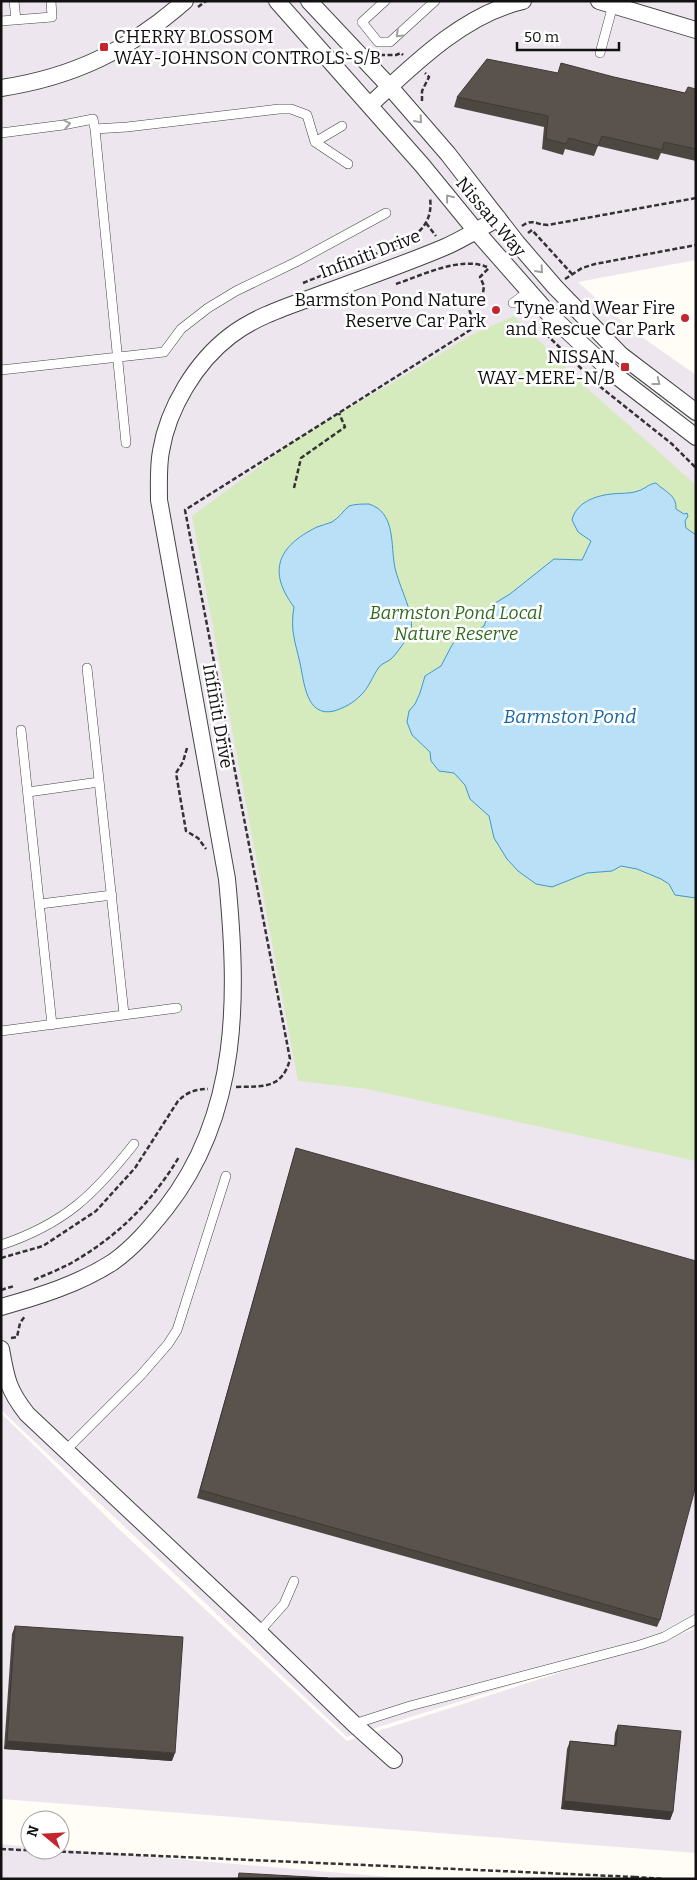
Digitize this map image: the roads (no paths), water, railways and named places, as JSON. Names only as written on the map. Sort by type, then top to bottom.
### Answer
[{"type":"street","points":[[1,88],[45,80],[96,61],[122,48],[151,29],[184,1]]},
{"type":"street","name":"Nissan Way","points":[[277,1],[370,105],[528,292],[549,314],[614,374],[696,437]]},
{"type":"street","name":"Nissan Way","points":[[309,1],[390,87],[448,154],[534,263],[563,284],[621,355],[696,412]]},
{"type":"street","points":[[370,105],[460,30],[499,4],[524,1]]},
{"type":"street","points":[[606,3],[696,30]]},
{"type":"street","name":"Infiniti Drive","points":[[1,1307],[42,1296],[88,1276],[114,1261],[136,1243],[178,1193],[206,1141],[223,1089],[231,1033],[233,942],[227,879],[159,500],[161,450],[168,426],[181,397],[202,365],[217,347],[246,325],[289,306],[445,247],[498,218]]},
{"type":"street","points":[[1,1349],[5,1372],[13,1396],[27,1414],[394,1760]]},
{"type":"lane","points":[[14,1],[16,20]]},
{"type":"lane","points":[[1,21],[52,17],[50,1]]},
{"type":"lane","points":[[385,1],[362,22],[378,42],[390,42],[435,1]]},
{"type":"lane","points":[[600,53],[606,3]]},
{"type":"lane","points":[[95,129],[291,109],[307,115],[316,142],[348,164]]},
{"type":"lane","points":[[1,133],[93,119],[126,442]]},
{"type":"lane","points":[[316,142],[342,126]]},
{"type":"lane","points":[[1,370],[164,352],[181,329],[208,308],[236,291],[296,262],[386,213]]},
{"type":"lane","points":[[513,303],[528,292]]},
{"type":"lane","points":[[87,668],[124,1014]]},
{"type":"lane","points":[[21,730],[52,1024]]},
{"type":"lane","points":[[28,792],[99,782]]},
{"type":"lane","points":[[40,904],[112,895]]},
{"type":"lane","points":[[1,1031],[178,1008]]},
{"type":"lane","points":[[1,1245],[51,1224],[81,1203],[109,1176],[134,1144]]},
{"type":"lane","points":[[66,1450],[141,1375],[168,1344],[177,1330],[226,1176]]},
{"type":"lane","points":[[259,1632],[284,1604],[294,1581]]},
{"type":"lane","points":[[354,1724],[418,1704],[664,1638],[696,1619]]},
{"type":"water","name":"Barmston Pond","points":[[656,483],[675,500],[676,509],[684,514],[687,513],[686,528],[696,535],[696,898],[675,895],[669,884],[661,879],[637,869],[621,866],[612,871],[587,873],[552,887],[536,884],[518,871],[507,859],[494,838],[489,816],[470,799],[465,785],[454,773],[439,771],[431,761],[430,752],[412,735],[407,722],[409,711],[415,704],[425,676],[441,666],[461,633],[474,632],[484,626],[492,605],[510,594],[554,559],[582,560],[591,541],[578,532],[572,520],[577,509],[587,501],[598,497],[635,492]]},
{"type":"water","points":[[369,504],[383,513],[390,528],[395,570],[408,606],[412,623],[411,631],[393,657],[379,667],[360,696],[341,708],[325,712],[317,709],[312,704],[305,688],[294,635],[294,607],[281,582],[279,571],[281,561],[285,551],[304,534],[337,519],[349,506]]},
{"type":"place","name":"CHERRY BLOSSOM WAY-JOHNSON CONTROLS-S/B","points":[[104,47]]},
{"type":"place","name":"Barmston Pond Nature Reserve Car Park","points":[[496,310]]},
{"type":"place","name":"Tyne and Wear Fire and Rescue Car Park","points":[[685,318]]},
{"type":"place","name":"NISSAN WAY-MERE-N/B","points":[[625,367]]},
{"type":"park label","name":"Barmston Pond Local Nature Reserve","points":[[456,623]]}]
